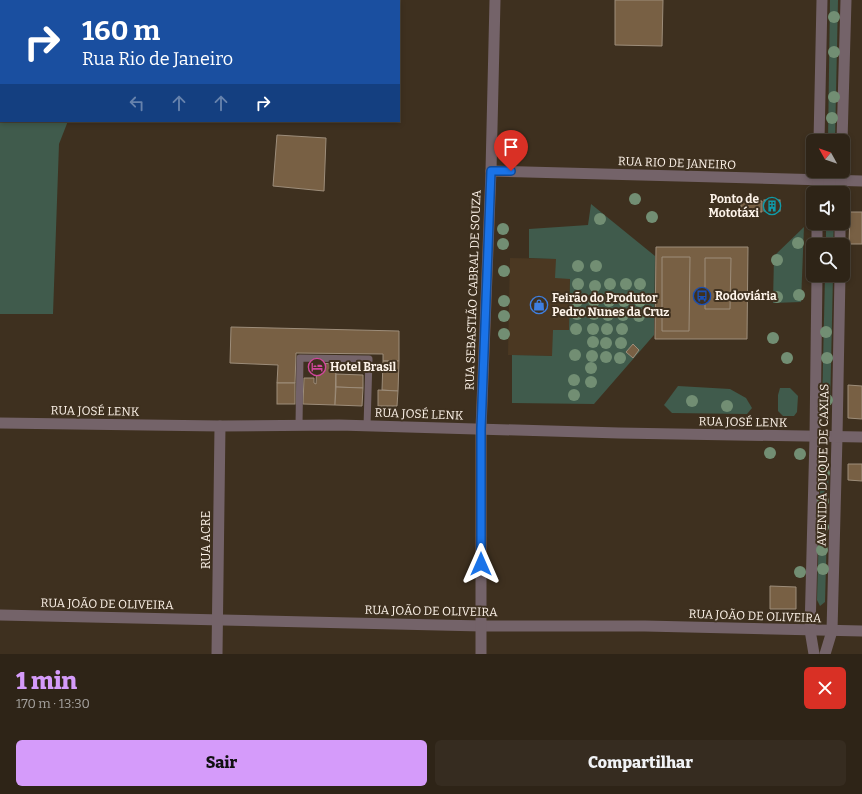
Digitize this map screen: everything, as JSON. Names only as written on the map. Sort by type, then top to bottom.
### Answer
[{"type":"street","name":"RUA SEBASTIÃO CABRAL DE SOUZA","points":[[481,654],[481,429],[491,171],[495,0]]},
{"type":"street","points":[[819,134],[822,0]]},
{"type":"street","points":[[842,134],[846,0]]},
{"type":"street","name":"RUA RIO DE JANEIRO","points":[[491,171],[806,176]]},
{"type":"street","name":"RUA RIO DE JANEIRO","points":[[849,178],[862,181]]},
{"type":"street","name":"AVENIDA DUQUE DE CAXIAS","points":[[814,654],[810,630],[817,282]]},
{"type":"street","name":"AVENIDA DUQUE DE CAXIAS","points":[[825,654],[832,631],[840,282]]},
{"type":"street","name":"RUA JOSÉ LENK","points":[[0,423],[366,426],[862,437]]},
{"type":"street","name":"RUA ACRE","points":[[217,654],[220,426]]},
{"type":"street","name":"RUA JOÃO DE OLIVEIRA","points":[[0,615],[482,626],[645,626],[862,631]]},
{"type":"lane","points":[[299,425],[300,358],[369,359],[366,426]]},
{"type":"shaded area","name":"Feirão do Produtor Pedro Nunes da Cruz","points":[[510,258],[556,259],[570,279],[569,331],[553,356],[508,355]]},
{"type":"green space","points":[[830,0],[838,0],[835,134],[828,134]]},
{"type":"green space","points":[[0,122],[68,122],[59,144],[53,314],[0,314]]},
{"type":"green space","points":[[591,204],[655,256],[654,335],[594,404],[512,403],[512,355],[552,356],[553,330],[569,330],[570,279],[555,278],[556,259],[529,258],[529,229],[588,225]]},
{"type":"green space","points":[[804,227],[801,302],[773,303],[774,256]]},
{"type":"green space","points":[[826,230],[834,230],[833,238],[826,238]]},
{"type":"green space","points":[[825,282],[833,282],[830,410],[825,414],[822,408]]},
{"type":"green space","points":[[678,386],[730,389],[746,398],[752,408],[747,414],[672,413],[664,405]]},
{"type":"green space","points":[[780,388],[790,388],[798,396],[797,412],[794,416],[783,416],[778,411],[778,395]]},
{"type":"green space","points":[[826,452],[829,458],[825,602],[820,606],[817,600],[821,458]]},
{"type":"building","points":[[615,0],[663,0],[662,46],[615,45]]},
{"type":"building","points":[[277,135],[326,138],[324,191],[273,186]]},
{"type":"building","points":[[741,200],[762,201],[762,212],[741,211]]},
{"type":"building","name":"Ponto de Mototáxi","points":[[764,200],[780,200],[780,211],[764,211]]},
{"type":"building","points":[[850,212],[862,212],[862,244],[850,244]]},
{"type":"building","name":"Rodoviária","points":[[656,247],[748,247],[747,339],[655,339]]},
{"type":"building","points":[[662,257],[690,257],[689,331],[662,331]]},
{"type":"building","points":[[705,258],[731,258],[730,309],[705,309]]},
{"type":"building","points":[[231,327],[399,331],[399,361],[383,361],[383,354],[296,353],[295,383],[277,383],[278,365],[230,363]]},
{"type":"building","points":[[633,344],[639,350],[633,358],[626,352]]},
{"type":"building","points":[[383,361],[399,361],[398,391],[382,390]]},
{"type":"building","points":[[317,363],[336,364],[335,405],[303,404],[304,378],[314,378],[314,383],[316,384]]},
{"type":"building","points":[[336,374],[363,375],[363,388],[336,387]]},
{"type":"building","points":[[277,383],[295,383],[295,404],[277,404]]},
{"type":"building","points":[[848,385],[862,386],[862,419],[848,418]]},
{"type":"building","points":[[336,387],[363,388],[362,406],[335,405]]},
{"type":"building","points":[[378,390],[398,391],[397,406],[378,406]]},
{"type":"building","points":[[848,464],[862,464],[862,481],[848,480]]},
{"type":"building","points":[[770,586],[796,587],[796,609],[770,609]]},
{"type":"place","name":"Ponto de Mototáxi","points":[[772,206]]},
{"type":"place","name":"Rodoviária","points":[[702,296]]},
{"type":"place","name":"Feirão do Produtor Pedro Nunes da Cruz","points":[[539,305]]},
{"type":"place","name":"Hotel Brasil","points":[[317,367]]},
{"type":"route","points":[[481,564],[481,429],[491,171],[511,171]]}]
